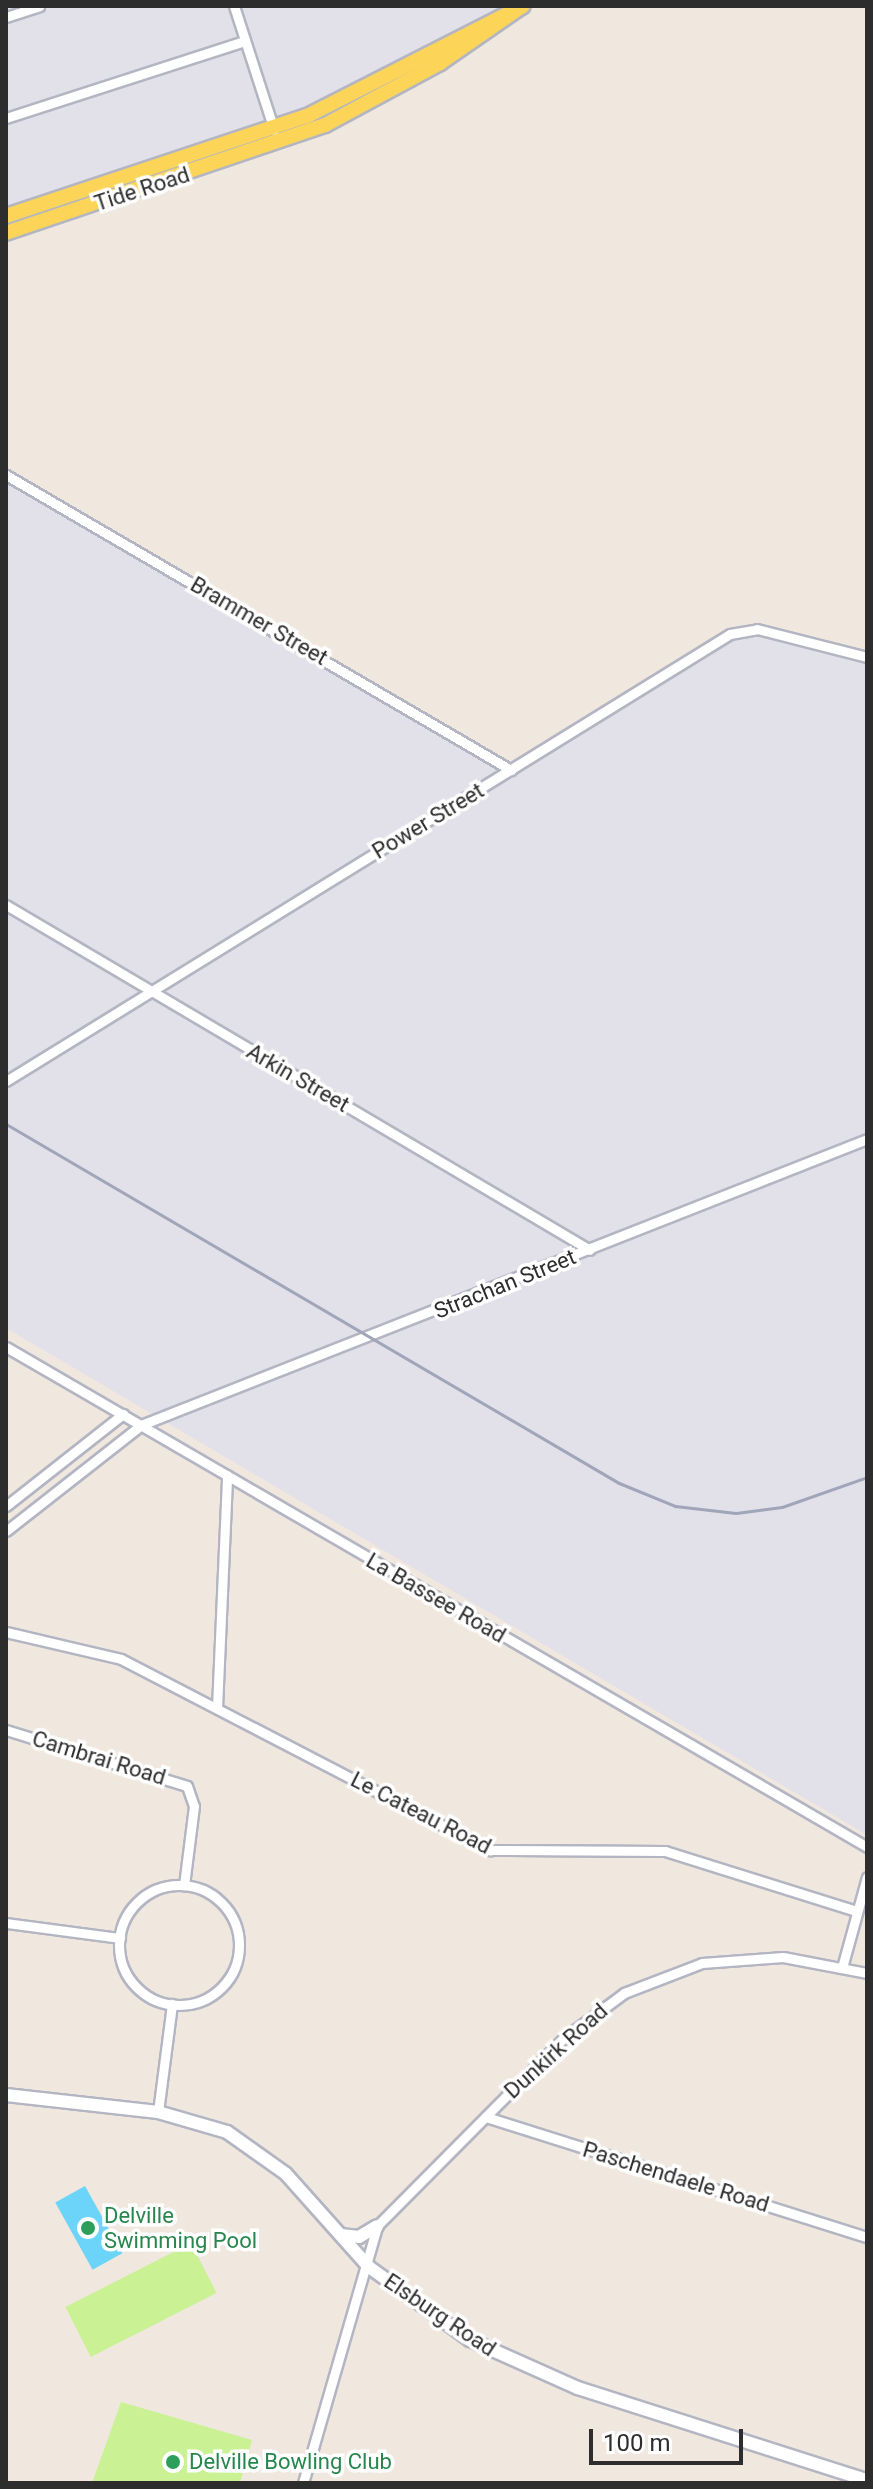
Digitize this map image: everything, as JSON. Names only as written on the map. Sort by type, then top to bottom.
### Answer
[{"type":"main road","name":"Tide Road","points":[[6,216],[274,129],[522,6]]},
{"type":"main road","name":"Tide Road","points":[[6,233],[277,145],[415,77],[522,6]]},
{"type":"main road","name":"Elsburg Road","points":[[6,2095],[158,2112],[247,2142],[369,2267],[470,2340],[542,2375],[867,2480]]},
{"type":"main road","points":[[341,2235],[359,2237],[377,2226]]},
{"type":"street","points":[[6,17],[39,6]]},
{"type":"street","points":[[234,6],[277,145]]},
{"type":"street","points":[[6,118],[245,41]]},
{"type":"street","name":"Brammer Street","points":[[6,475],[511,770]]},
{"type":"street","name":"Power Street","points":[[6,1081],[739,630],[867,657]]},
{"type":"street","name":"Arkin Street","points":[[6,905],[150,993],[590,1250]]},
{"type":"street","name":"Strachan Street","points":[[6,1531],[141,1425],[867,1139]]},
{"type":"street","name":"La Bassee Road","points":[[6,1347],[867,1847]]},
{"type":"street","points":[[25,1516],[7,1503],[123,1414]]},
{"type":"street","points":[[217,1708],[227,1475]]},
{"type":"street","name":"Le Cateau Road","points":[[6,1632],[121,1659],[490,1850],[665,1851],[857,1911]]},
{"type":"street","name":"Cambrai Road","points":[[6,1730],[187,1786],[194,1806],[184,1885]]},
{"type":"street","points":[[843,1964],[867,1877]]},
{"type":"street","points":[[184,1885],[209,1892],[228,1909],[240,1946],[217,1992],[172,2004],[130,1980],[120,1938],[141,1898],[184,1885]]},
{"type":"street","points":[[6,1923],[120,1938]]},
{"type":"street","name":"Dunkirk Road","points":[[377,2226],[587,2018],[656,1978],[742,1957],[843,1964],[867,1973]]},
{"type":"street","points":[[158,2112],[172,2004]]},
{"type":"street","name":"Paschendaele Road","points":[[486,2117],[867,2237]]},
{"type":"street","points":[[303,2483],[369,2267],[377,2226]]},
{"type":"shaded area","points":[[6,6],[529,6],[276,144],[6,232]]},
{"type":"shaded area","points":[[6,478],[517,773],[751,630],[867,657],[867,1835],[6,1328]]},
{"type":"green space","points":[[191,2243],[216,2293],[91,2357],[65,2307]]},
{"type":"green space","name":"Delville Bowling Club","points":[[121,2402],[252,2440],[240,2483],[92,2483]]},
{"type":"water","name":"Delville Swimming Pool","points":[[85,2186],[122,2253],[93,2270],[55,2202]]},
{"type":"railway","points":[[6,1124],[619,1483],[675,1506],[736,1513],[782,1507],[867,1477]]},
{"type":"place","name":"Delville Swimming Pool","points":[[88,2228]]},
{"type":"place","name":"Delville Bowling Club","points":[[173,2462]]}]
